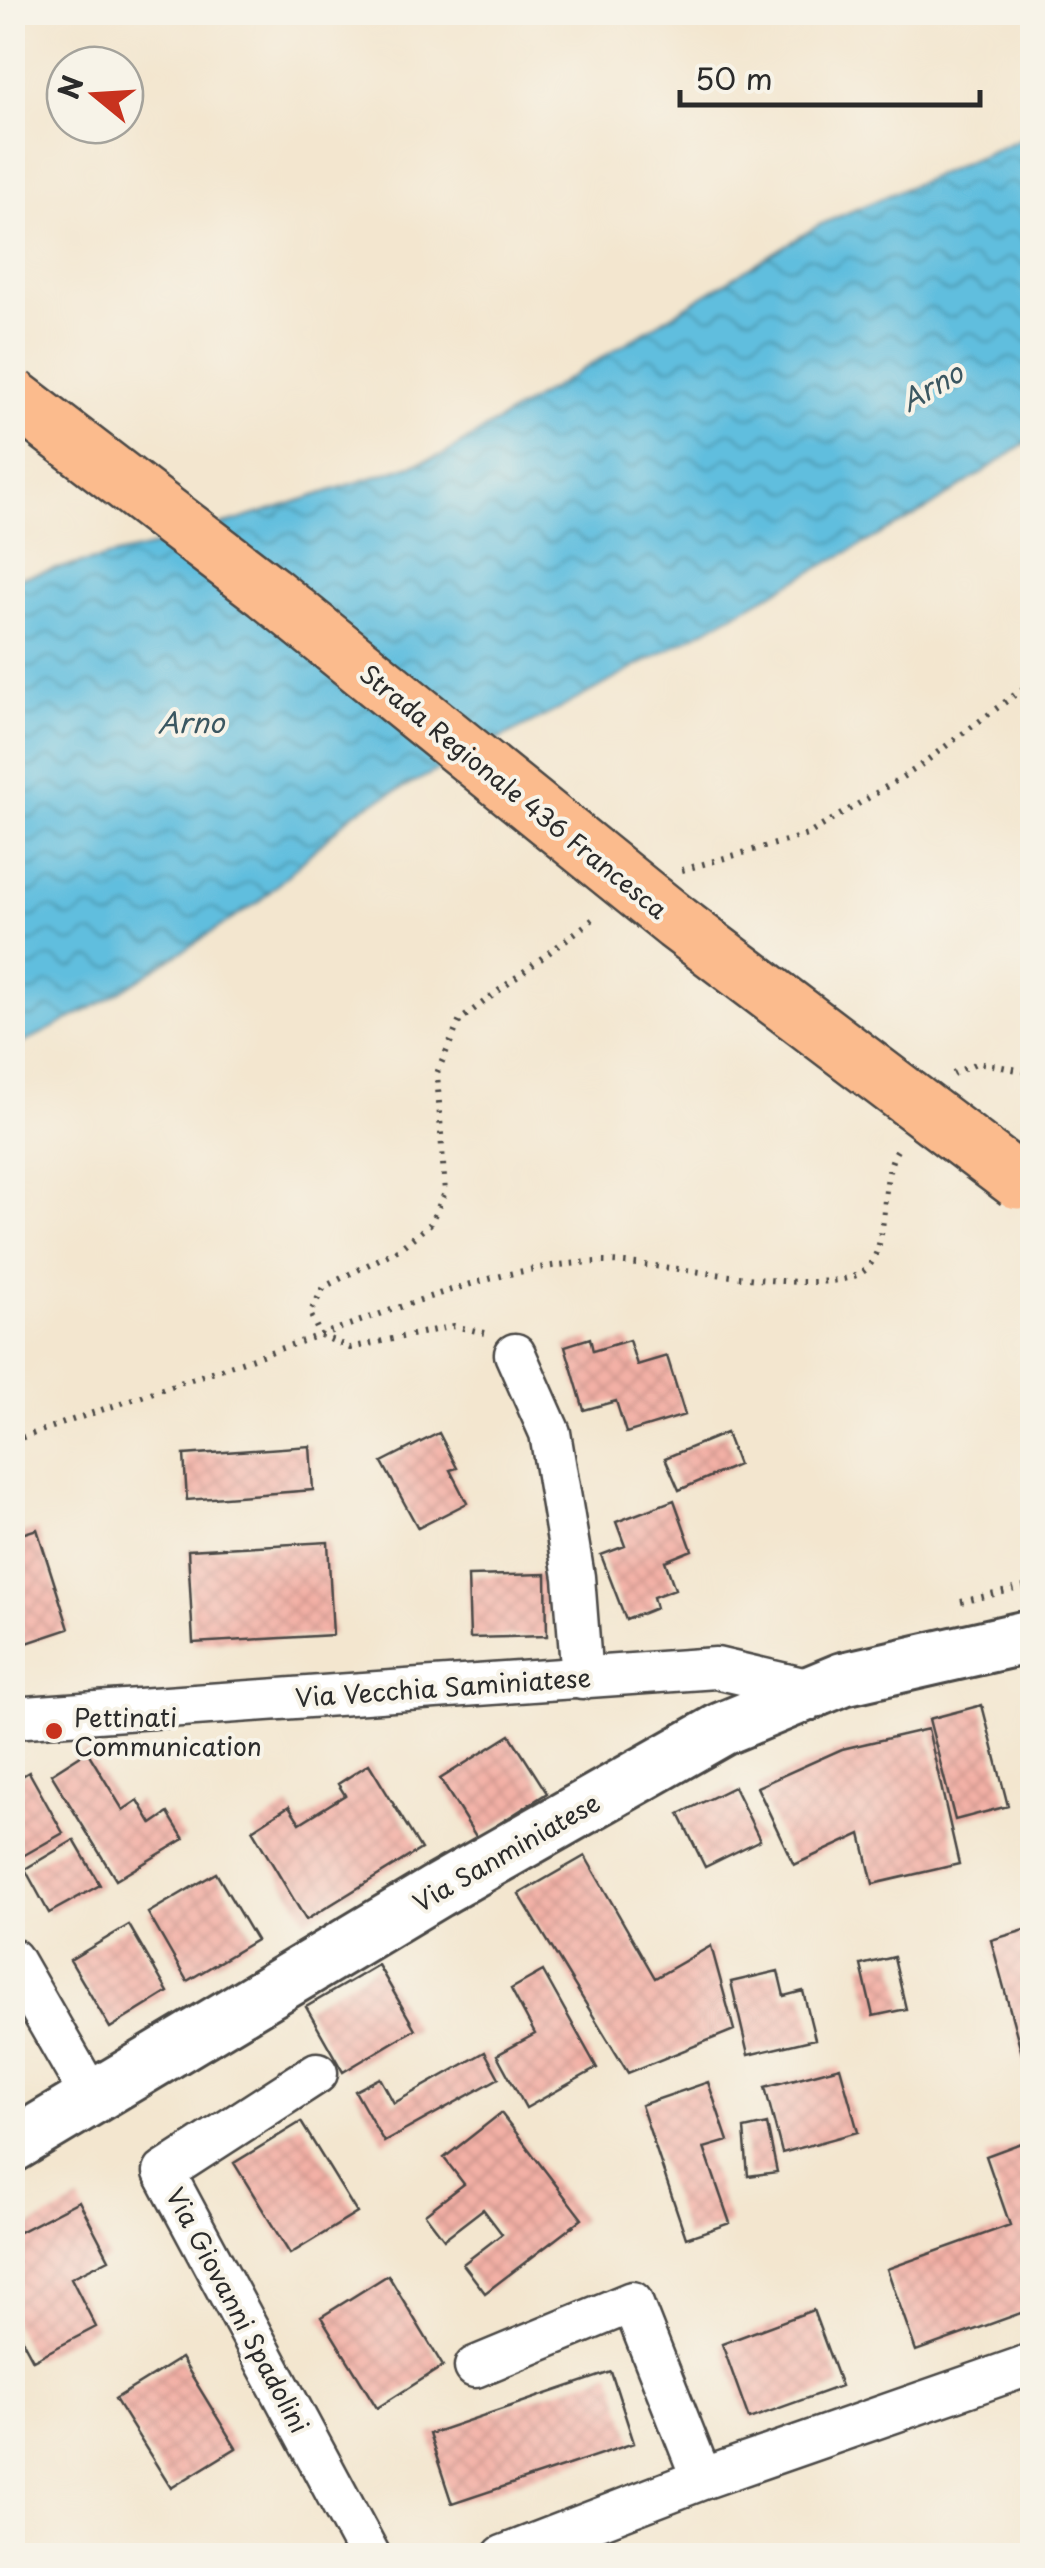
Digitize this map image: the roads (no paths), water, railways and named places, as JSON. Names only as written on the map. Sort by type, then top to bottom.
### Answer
[{"type":"main road","name":"Strada Regionale 436 Francesca","points":[[12,396],[268,592],[677,923],[1018,1182]]},
{"type":"street","points":[[514,1354],[550,1433],[574,1577],[582,1679]]},
{"type":"street","name":"Via Sanminiatese","points":[[12,2146],[437,1891],[666,1759],[811,1690],[949,1652],[1032,1636]]},
{"type":"street","name":"Via Vecchia Saminiatese","points":[[12,1718],[716,1668],[811,1690]]},
{"type":"street","points":[[12,1959],[94,2100]]},
{"type":"street","name":"Via Giovanni Spadolini","points":[[317,2073],[164,2172],[370,2556]]},
{"type":"street","points":[[475,2367],[632,2302],[702,2479]]},
{"type":"street","points":[[503,2556],[702,2479],[1028,2378]]},
{"type":"water","name":"Arno","points":[[1032,134],[1032,439],[929,508],[557,710],[353,813],[260,901],[107,1000],[13,1048],[13,579],[160,545],[443,455],[819,225]]},
{"type":"place","name":"Pettinati Communication","points":[[54,1731]]}]
